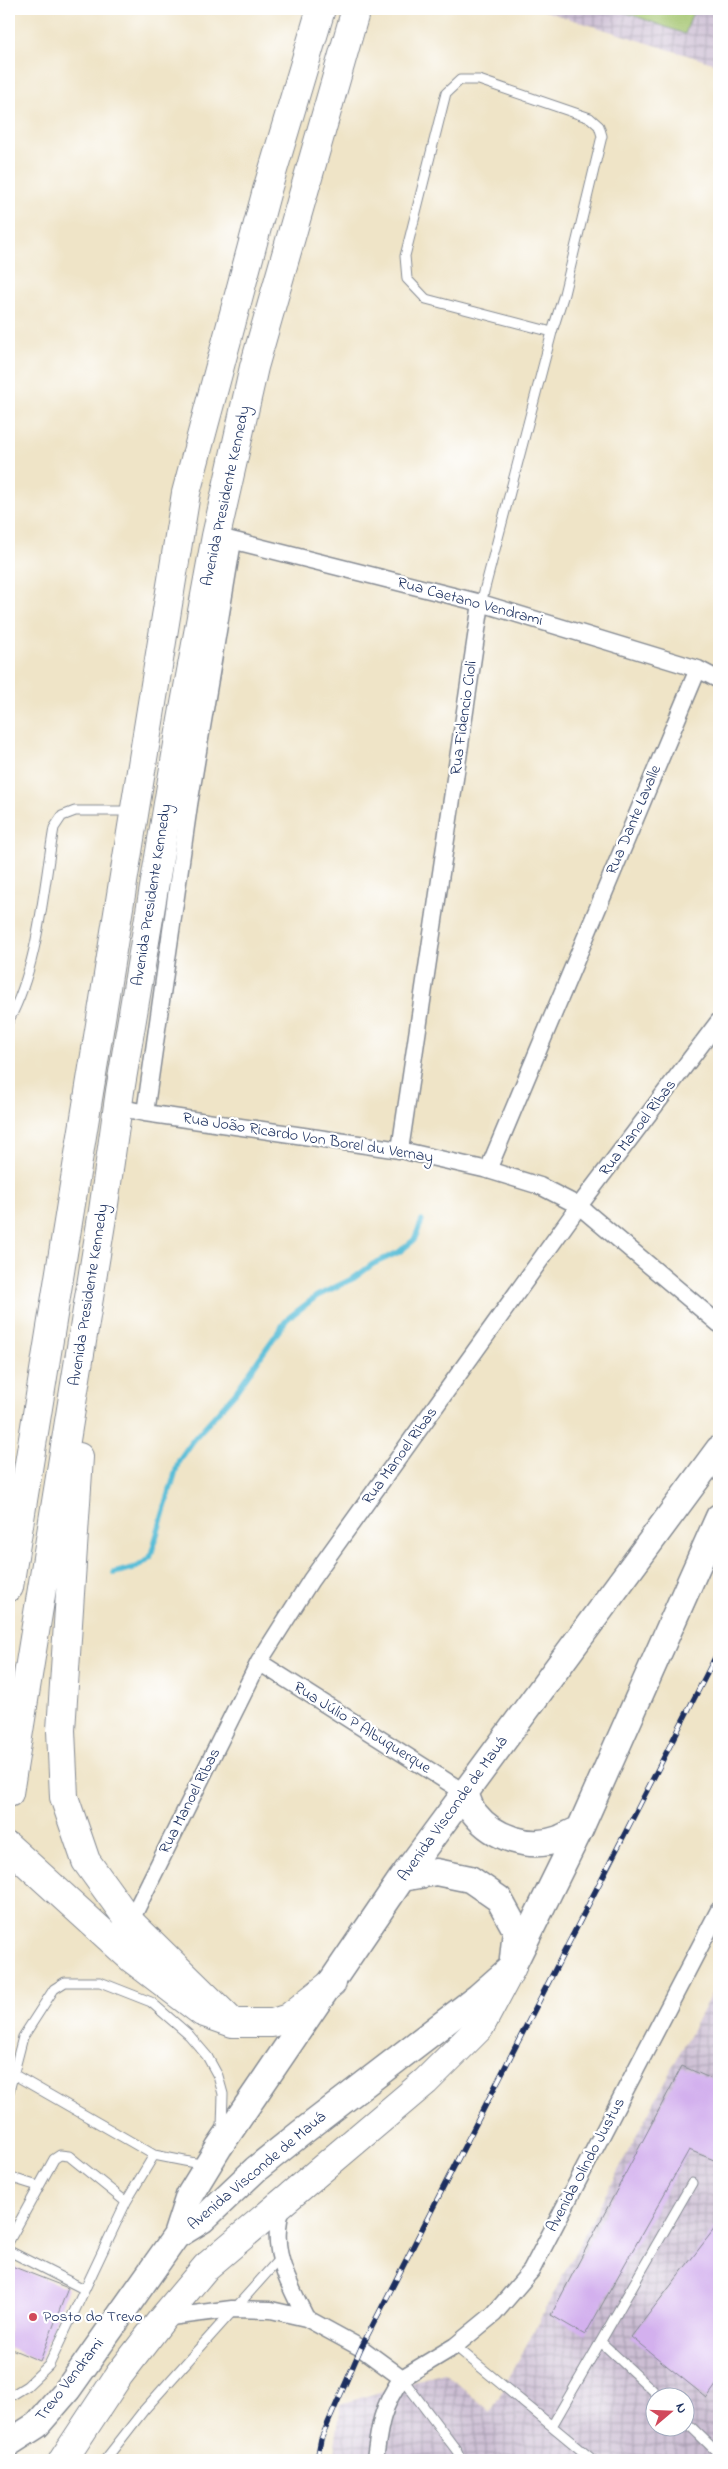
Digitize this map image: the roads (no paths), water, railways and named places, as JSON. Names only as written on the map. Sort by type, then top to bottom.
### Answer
[{"type":"highway","name":"Avenida Presidente Kennedy","points":[[9,1586],[186,492],[267,190],[322,9]]},
{"type":"highway","name":"Avenida Presidente Kennedy","points":[[9,1793],[103,1212],[118,1107],[182,720],[225,538],[254,367],[356,9]]},
{"type":"highway","points":[[103,1212],[84,1377],[61,1730],[64,1797],[86,1861],[130,1922],[233,2023]]},
{"type":"highway","points":[[9,1847],[131,1958],[202,2012],[233,2023],[272,2023],[288,2018],[332,1983]]},
{"type":"highway","points":[[63,2460],[119,2375],[206,2267],[426,2081],[480,2026],[512,1967]]},
{"type":"main road","name":"Avenida Visconde de Mauá","points":[[176,2236],[189,2196],[213,2156],[402,1878],[719,1449]]},
{"type":"main road","name":"Avenida Visconde de Mauá","points":[[176,2236],[202,2220],[271,2157],[478,1997],[512,1967],[580,1829],[719,1517]]},
{"type":"main road","points":[[465,1793],[473,1812],[487,1827],[509,1839],[533,1843],[558,1840],[580,1829]]},
{"type":"main road","points":[[402,1878],[436,1872],[470,1879],[499,1899],[516,1930],[512,1967]]},
{"type":"main road","name":"Trevo Vendrami","points":[[9,2443],[37,2425],[68,2389],[176,2236]]},
{"type":"street","name":"Rua Caetano Vendrami","points":[[225,538],[481,604],[698,669],[719,680]]},
{"type":"street","points":[[145,1113],[225,538]]},
{"type":"street","name":"Rua Fidencio Cioli","points":[[400,1150],[481,604]]},
{"type":"street","name":"Rua Dante Lavalle","points":[[488,1170],[698,669]]},
{"type":"street","name":"Rua Manoel Ribas","points":[[130,1922],[259,1662],[311,1580],[579,1206],[719,1021]]},
{"type":"street","name":"Rua João Ricardo Von Borel du Vernay","points":[[118,1107],[145,1113],[400,1150],[488,1170],[540,1186],[579,1206],[719,1324]]},
{"type":"street","name":"Rua Júlio P Albuquerque","points":[[259,1662],[465,1793]]},
{"type":"street","name":"Avenida Olindo Justus","points":[[402,2378],[455,2346],[494,2314],[531,2271],[719,1910]]},
{"type":"street","points":[[283,2200],[277,2232],[281,2257],[291,2288],[306,2318]]},
{"type":"street","points":[[163,2318],[232,2309],[271,2310],[306,2318],[361,2348],[402,2378],[390,2394],[380,2420],[375,2460]]},
{"type":"lane","name":"Rua Fidencio Cioli","points":[[481,604],[552,332],[564,294],[602,136],[599,126],[590,118],[479,80],[460,80],[446,93],[405,256],[407,279],[426,299],[552,332]]},
{"type":"lane","points":[[9,1020],[20,999],[31,960],[54,828],[62,816],[75,811],[134,811]]},
{"type":"lane","points":[[9,2091],[13,2074],[23,2037],[54,1989],[65,1982],[100,1982],[128,1991],[151,2002],[189,2035],[206,2056],[218,2076],[223,2094],[223,2116],[213,2156],[154,2156],[13,2074]]},
{"type":"lane","points":[[9,2241],[54,2159],[60,2155],[69,2156],[126,2202]]},
{"type":"lane","points":[[9,2397],[27,2386],[49,2365],[126,2202],[154,2156]]},
{"type":"lane","points":[[9,2177],[38,2186]]},
{"type":"lane","points":[[552,2426],[692,2183]]},
{"type":"lane","points":[[9,2251],[84,2289]]},
{"type":"lane","points":[[105,2460],[144,2410],[232,2309],[281,2257]]},
{"type":"lane","points":[[601,2342],[648,2386]]},
{"type":"lane","points":[[455,2346],[593,2460]]},
{"type":"lane","points":[[402,2378],[457,2451],[461,2460]]},
{"type":"lane","points":[[696,2432],[719,2454]]},
{"type":"waterway","points":[[114,1573],[137,1567],[150,1558],[179,1460],[192,1441],[235,1393],[287,1319],[317,1296],[354,1278],[373,1264],[399,1252],[414,1240],[422,1221]]},
{"type":"railway","points":[[317,2460],[321,2439],[361,2348],[719,1650]]},
{"type":"place","name":"Posto do Trevo","points":[[33,2317]]}]
